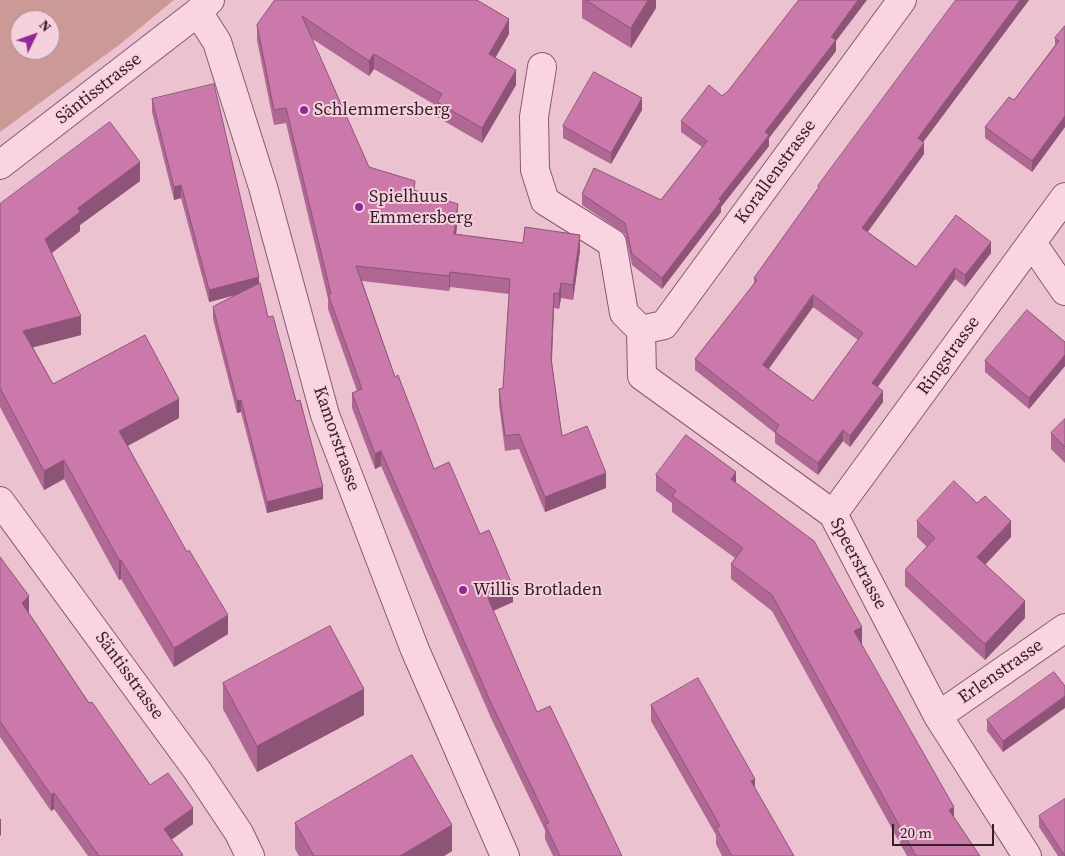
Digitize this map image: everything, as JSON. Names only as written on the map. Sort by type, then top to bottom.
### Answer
[{"type":"street","name":"Korallenstrasse","points":[[641,330],[664,325],[902,0]]},
{"type":"street","name":"Säntisstrasse","points":[[0,165],[204,6]]},
{"type":"street","name":"Kamorstrasse","points":[[204,6],[261,178],[325,415],[415,650],[504,856]]},
{"type":"street","points":[[542,67],[534,117],[535,170],[545,201],[612,243],[624,313],[641,330]]},
{"type":"street","name":"Ringstrasse","points":[[833,514],[1065,197]]},
{"type":"street","points":[[1032,243],[1065,290]]},
{"type":"street","name":"Speerstrasse","points":[[641,330],[642,376],[833,514],[938,716],[1027,856]]},
{"type":"street","name":"Säntisstrasse","points":[[0,502],[197,770],[239,833],[250,856]]},
{"type":"street","name":"Erlenstrasse","points":[[938,716],[1065,628]]},
{"type":"shaded area","points":[[0,0],[174,0],[119,45],[0,132]]},
{"type":"building","points":[[275,0],[477,0],[509,19],[489,54],[516,70],[482,128],[437,102],[442,94],[374,54],[369,61],[302,16],[369,167],[415,181],[414,190],[458,204],[454,234],[523,243],[525,227],[580,235],[573,285],[561,283],[559,294],[554,293],[551,359],[562,436],[587,426],[606,473],[545,497],[519,434],[505,436],[499,389],[503,388],[510,279],[450,272],[449,276],[356,266],[395,377],[398,375],[434,469],[449,462],[480,534],[489,530],[513,587],[488,598],[537,712],[550,706],[622,856],[560,856],[545,824],[549,823],[491,703],[381,451],[375,454],[352,393],[362,389],[328,294],[331,294],[286,108],[274,110],[257,25]]},
{"type":"building","points":[[586,0],[648,0],[631,28]]},
{"type":"building","points":[[799,0],[858,0],[831,37],[836,40],[765,132],[769,135],[719,199],[721,201],[662,278],[632,254],[625,223],[582,194],[594,168],[661,200],[707,141],[681,121],[709,85],[722,96],[728,91]]},
{"type":"building","points":[[956,0],[1020,0],[918,138],[924,143],[862,228],[916,267],[956,215],[991,242],[965,275],[955,268],[872,383],[883,391],[850,436],[843,430],[818,463],[775,432],[779,425],[695,359],[757,280],[754,278],[818,186]],"holes":[[[813,295],[863,333],[813,401],[763,365]]]},
{"type":"building","points":[[1065,26],[1065,116],[1032,161],[985,127],[1009,97],[1014,100],[1059,41],[1055,38]]},
{"type":"building","points":[[594,72],[642,98],[611,153],[563,126]]},
{"type":"building","points":[[214,84],[259,277],[209,290],[181,185],[174,187],[152,99]]},
{"type":"building","points":[[110,122],[140,162],[78,208],[80,212],[45,239],[81,316],[23,331],[53,384],[145,335],[179,399],[119,431],[187,552],[189,550],[228,615],[174,648],[121,560],[119,560],[64,460],[44,471],[0,388],[0,204]]},
{"type":"building","points":[[260,283],[268,317],[273,316],[296,401],[300,400],[323,487],[267,502],[241,400],[237,401],[213,307]]},
{"type":"building","points":[[1027,310],[1065,342],[1065,355],[1029,398],[985,361]]},
{"type":"building","points":[[1065,419],[1065,447],[1051,433]]},
{"type":"building","points":[[686,435],[736,472],[731,479],[814,541],[862,627],[854,631],[954,807],[949,810],[980,856],[916,856],[772,595],[731,564],[743,548],[672,496],[676,491],[656,475]]},
{"type":"building","points":[[954,481],[977,503],[985,496],[1011,521],[977,557],[1025,601],[985,644],[905,570],[935,538],[917,521]]},
{"type":"building","points":[[0,557],[29,596],[22,603],[89,703],[92,702],[150,785],[168,773],[193,808],[164,829],[183,855],[99,856],[54,793],[51,795],[0,721]]},
{"type":"building","points":[[330,626],[364,689],[257,746],[223,683]]},
{"type":"building","points":[[1054,672],[1065,686],[1065,696],[1003,741],[987,720]]},
{"type":"building","points":[[698,678],[755,779],[751,781],[794,856],[732,856],[716,828],[720,826],[651,705]]},
{"type":"building","points":[[412,755],[452,825],[400,856],[314,856],[295,823]]},
{"type":"building","points":[[1065,799],[1065,856],[1039,816]]},
{"type":"place","name":"Schlemmersberg","points":[[304,110]]},
{"type":"place","name":"Spielhuus Emmersberg","points":[[359,207]]},
{"type":"place","name":"Willis Brotladen","points":[[463,590]]}]
